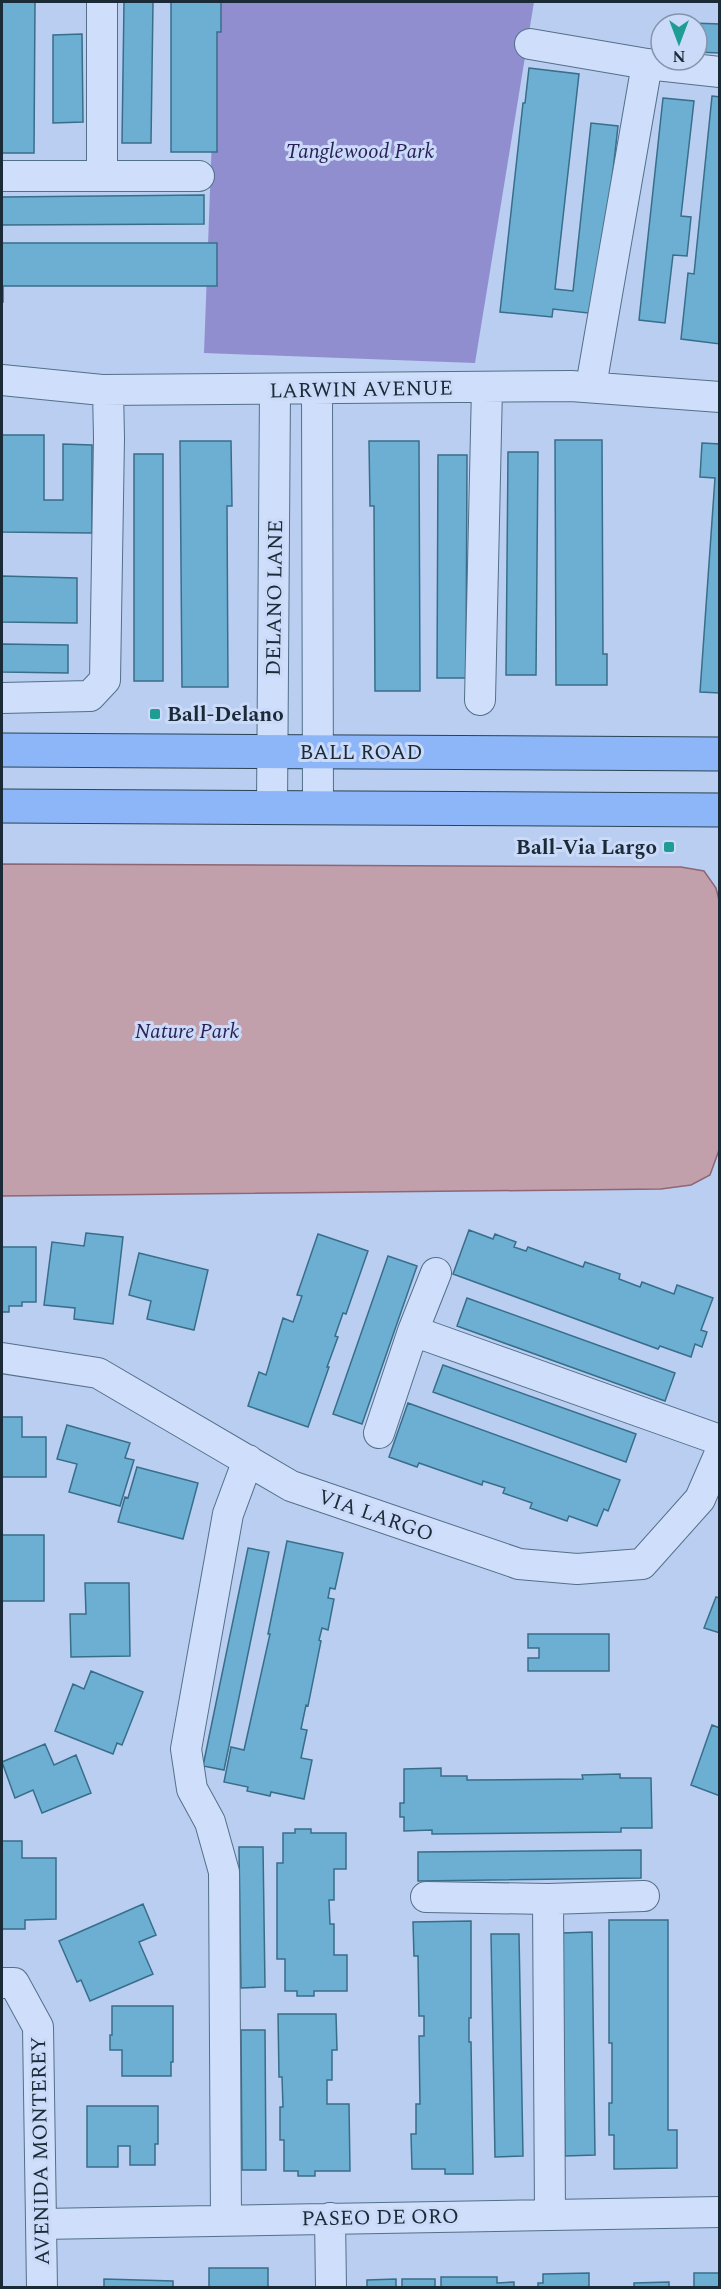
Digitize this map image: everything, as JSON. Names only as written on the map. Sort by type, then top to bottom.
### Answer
[{"type":"main road","name":"BALL ROAD","points":[[2,750],[720,754]]},
{"type":"main road","points":[[2,806],[720,810]]},
{"type":"street","points":[[102,2],[102,176]]},
{"type":"street","points":[[530,44],[647,64],[720,72]]},
{"type":"street","points":[[591,386],[647,64]]},
{"type":"street","points":[[2,176],[199,176]]},
{"type":"street","name":"LARWIN AVENUE","points":[[2,380],[108,390],[591,386],[720,398]]},
{"type":"street","points":[[480,700],[487,387]]},
{"type":"street","points":[[2,698],[90,696],[105,680],[108,390]]},
{"type":"street","name":"DELANO LANE","points":[[272,807],[275,390]]},
{"type":"street","name":"DELANO LANE","points":[[317,390],[318,807]]},
{"type":"street","points":[[379,1433],[413,1331],[436,1273]]},
{"type":"street","points":[[413,1331],[720,1440]]},
{"type":"street","name":"VIA LARGO","points":[[2,1358],[98,1373],[291,1486],[519,1564],[577,1569],[642,1564],[700,1499],[720,1453]]},
{"type":"street","points":[[226,2220],[224,1872],[210,1822],[192,1789],[186,1749],[228,1514],[248,1460]]},
{"type":"street","points":[[426,1897],[548,1899],[644,1896]]},
{"type":"street","points":[[548,1899],[550,2214]]},
{"type":"street","name":"AVENIDA MONTEREY","points":[[8,1983],[38,2027],[42,2288]]},
{"type":"street","name":"PASEO DE ORO","points":[[41,2224],[720,2212]]},
{"type":"street","points":[[330,2218],[331,2288]]},
{"type":"green space","name":"Tanglewood Park","points":[[217,2],[534,2],[475,363],[204,353]]},
{"type":"shaded area","name":"Nature Park","points":[[2,864],[681,867],[704,871],[716,888],[720,904],[719,1150],[710,1175],[691,1185],[661,1189],[2,1196]]},
{"type":"building","points":[[2,2],[35,2],[34,153],[2,153]]},
{"type":"building","points":[[124,2],[153,2],[151,143],[122,143]]},
{"type":"building","points":[[171,2],[221,2],[221,32],[217,32],[217,152],[171,152]]},
{"type":"building","points":[[709,24],[720,24],[720,53],[709,53]]},
{"type":"building","points":[[82,34],[83,122],[53,123],[53,35]]},
{"type":"building","points":[[529,68],[579,74],[555,289],[573,291],[591,123],[618,126],[597,314],[553,309],[552,317],[500,312],[523,103],[525,103]]},
{"type":"building","points":[[712,96],[720,97],[720,344],[681,339],[688,273],[694,274]]},
{"type":"building","points":[[663,98],[694,101],[681,216],[691,217],[687,256],[673,255],[665,323],[639,320]]},
{"type":"building","points":[[204,195],[204,224],[2,225],[2,197]]},
{"type":"building","points":[[2,243],[217,243],[217,286],[3,286],[2,302]]},
{"type":"building","points":[[2,435],[44,435],[44,500],[63,500],[63,444],[92,445],[92,533],[2,532]]},
{"type":"building","points":[[555,440],[602,440],[603,654],[607,654],[607,685],[556,685]]},
{"type":"building","points":[[180,441],[231,441],[232,506],[227,506],[228,687],[182,687]]},
{"type":"building","points":[[369,441],[419,441],[420,691],[375,691],[374,506],[370,506]]},
{"type":"building","points":[[702,443],[720,444],[720,693],[700,692],[715,478],[700,477]]},
{"type":"building","points":[[508,452],[538,452],[536,675],[506,675]]},
{"type":"building","points":[[134,454],[163,454],[163,681],[134,681]]},
{"type":"building","points":[[438,455],[467,455],[466,678],[437,678]]},
{"type":"building","points":[[2,576],[77,578],[77,623],[2,622]]},
{"type":"building","points":[[2,644],[68,645],[68,673],[2,672]]},
{"type":"building","points":[[469,1230],[493,1239],[495,1234],[516,1242],[514,1247],[526,1251],[528,1247],[583,1267],[585,1262],[620,1274],[619,1279],[640,1287],[642,1282],[674,1294],[677,1285],[713,1298],[701,1330],[707,1332],[702,1347],[695,1344],[691,1357],[660,1346],[658,1349],[453,1274]]},
{"type":"building","points":[[86,1233],[123,1237],[113,1324],[74,1319],[75,1308],[44,1305],[52,1242],[84,1246]]},
{"type":"building","points":[[318,1234],[368,1251],[346,1314],[343,1313],[335,1336],[338,1337],[308,1427],[248,1406],[259,1372],[266,1375],[283,1318],[293,1322],[302,1296],[297,1295]]},
{"type":"building","points":[[2,1247],[36,1247],[36,1302],[22,1302],[22,1306],[9,1306],[9,1312],[2,1312]]},
{"type":"building","points":[[139,1253],[208,1270],[194,1330],[147,1319],[151,1301],[129,1295]]},
{"type":"building","points":[[388,1256],[417,1266],[362,1424],[333,1414]]},
{"type":"building","points":[[467,1298],[675,1373],[665,1401],[457,1326]]},
{"type":"building","points":[[443,1365],[636,1434],[626,1462],[433,1392]]},
{"type":"building","points":[[408,1403],[620,1480],[608,1511],[604,1509],[597,1526],[569,1516],[567,1521],[530,1508],[532,1503],[503,1493],[505,1488],[483,1481],[482,1485],[419,1463],[417,1467],[389,1457]]},
{"type":"building","points":[[2,1417],[22,1417],[22,1437],[46,1437],[46,1477],[2,1477]]},
{"type":"building","points":[[67,1425],[130,1443],[125,1458],[134,1460],[120,1506],[69,1492],[77,1464],[57,1459]]},
{"type":"building","points":[[137,1467],[198,1483],[183,1539],[118,1522]]},
{"type":"building","points":[[2,1535],[44,1535],[44,1601],[2,1601]]},
{"type":"building","points":[[287,1541],[343,1553],[335,1589],[330,1588],[328,1598],[334,1599],[328,1630],[322,1628],[308,1706],[306,1705],[301,1729],[307,1730],[301,1758],[312,1760],[304,1799],[271,1792],[270,1796],[247,1791],[248,1787],[224,1782],[231,1747],[244,1750],[270,1634],[268,1634]]},
{"type":"building","points":[[248,1548],[269,1552],[224,1770],[203,1766]]},
{"type":"building","points":[[85,1583],[129,1583],[130,1656],[71,1657],[70,1614],[86,1614]]},
{"type":"building","points":[[716,1597],[720,1598],[720,1633],[704,1628]]},
{"type":"building","points":[[528,1634],[609,1634],[609,1671],[528,1671],[528,1658],[539,1658],[539,1648],[528,1648]]},
{"type":"building","points":[[91,1671],[143,1692],[122,1745],[117,1743],[113,1754],[55,1731],[73,1684],[84,1689]]},
{"type":"building","points":[[712,1725],[720,1728],[720,1796],[691,1785]]},
{"type":"building","points":[[45,1744],[54,1765],[76,1755],[91,1793],[42,1813],[33,1790],[15,1798],[2,1762]]},
{"type":"building","points":[[441,1768],[441,1776],[467,1776],[467,1780],[583,1779],[582,1775],[620,1774],[620,1778],[651,1778],[652,1828],[621,1828],[621,1832],[432,1834],[432,1830],[404,1831],[404,1817],[400,1817],[400,1803],[404,1803],[404,1769]]},
{"type":"building","points":[[295,1829],[311,1829],[311,1833],[346,1833],[346,1869],[334,1869],[334,1900],[329,1900],[330,1924],[334,1924],[334,1955],[347,1955],[347,1991],[314,1991],[314,1996],[297,1996],[297,1991],[285,1991],[285,1959],[277,1959],[277,1863],[283,1863],[283,1833],[295,1833]]},
{"type":"building","points":[[2,1841],[22,1841],[22,1858],[56,1858],[56,1919],[25,1920],[25,1929],[2,1929]]},
{"type":"building","points":[[239,1847],[263,1847],[265,1987],[241,1988]]},
{"type":"building","points":[[641,1850],[641,1878],[418,1881],[418,1852]]},
{"type":"building","points":[[143,1904],[156,1935],[139,1942],[153,1974],[90,2001],[81,1980],[77,1982],[59,1941]]},
{"type":"building","points":[[609,1920],[668,1920],[668,2130],[677,2130],[677,2168],[614,2169],[614,2135],[609,2135],[609,2103],[612,2103],[612,2043],[609,2043]]},
{"type":"building","points":[[471,1921],[469,2042],[471,2042],[473,2174],[445,2174],[445,2169],[412,2169],[411,2134],[416,2134],[416,2104],[420,2104],[419,2036],[424,2036],[424,2016],[419,2016],[418,1956],[414,1956],[413,1922]]},
{"type":"building","points":[[592,1932],[595,2155],[565,2156],[562,1933]]},
{"type":"building","points":[[491,1934],[519,1934],[523,2156],[495,2157]]},
{"type":"building","points":[[112,2006],[173,2006],[171,2076],[122,2076],[122,2050],[110,2050]]},
{"type":"building","points":[[278,2014],[336,2014],[337,2050],[332,2050],[332,2080],[327,2080],[327,2104],[349,2104],[350,2171],[315,2171],[315,2176],[298,2176],[298,2171],[284,2171],[284,2140],[280,2140],[280,2107],[283,2107],[282,2077],[279,2077]]},
{"type":"building","points":[[241,2030],[265,2030],[266,2170],[242,2170]]},
{"type":"building","points":[[87,2106],[158,2106],[158,2144],[155,2144],[155,2165],[130,2165],[130,2146],[118,2146],[118,2167],[87,2167]]},
{"type":"building","points":[[209,2268],[268,2268],[268,2288],[209,2288]]},
{"type":"building","points":[[589,2273],[589,2288],[538,2288],[538,2283],[543,2283],[543,2274]]},
{"type":"building","points":[[694,2273],[720,2273],[720,2288],[694,2288]]},
{"type":"building","points":[[441,2277],[497,2277],[497,2283],[514,2282],[514,2288],[441,2288]]},
{"type":"building","points":[[104,2279],[173,2281],[173,2288],[104,2288]]},
{"type":"building","points":[[396,2279],[396,2288],[367,2288],[367,2280]]},
{"type":"building","points":[[402,2279],[435,2279],[435,2288],[402,2288]]},
{"type":"building","points":[[669,2282],[669,2288],[634,2288],[634,2283]]},
{"type":"place","name":"Ball-Delano","points":[[155,714]]},
{"type":"place","name":"Ball-Via Largo","points":[[669,847]]}]
